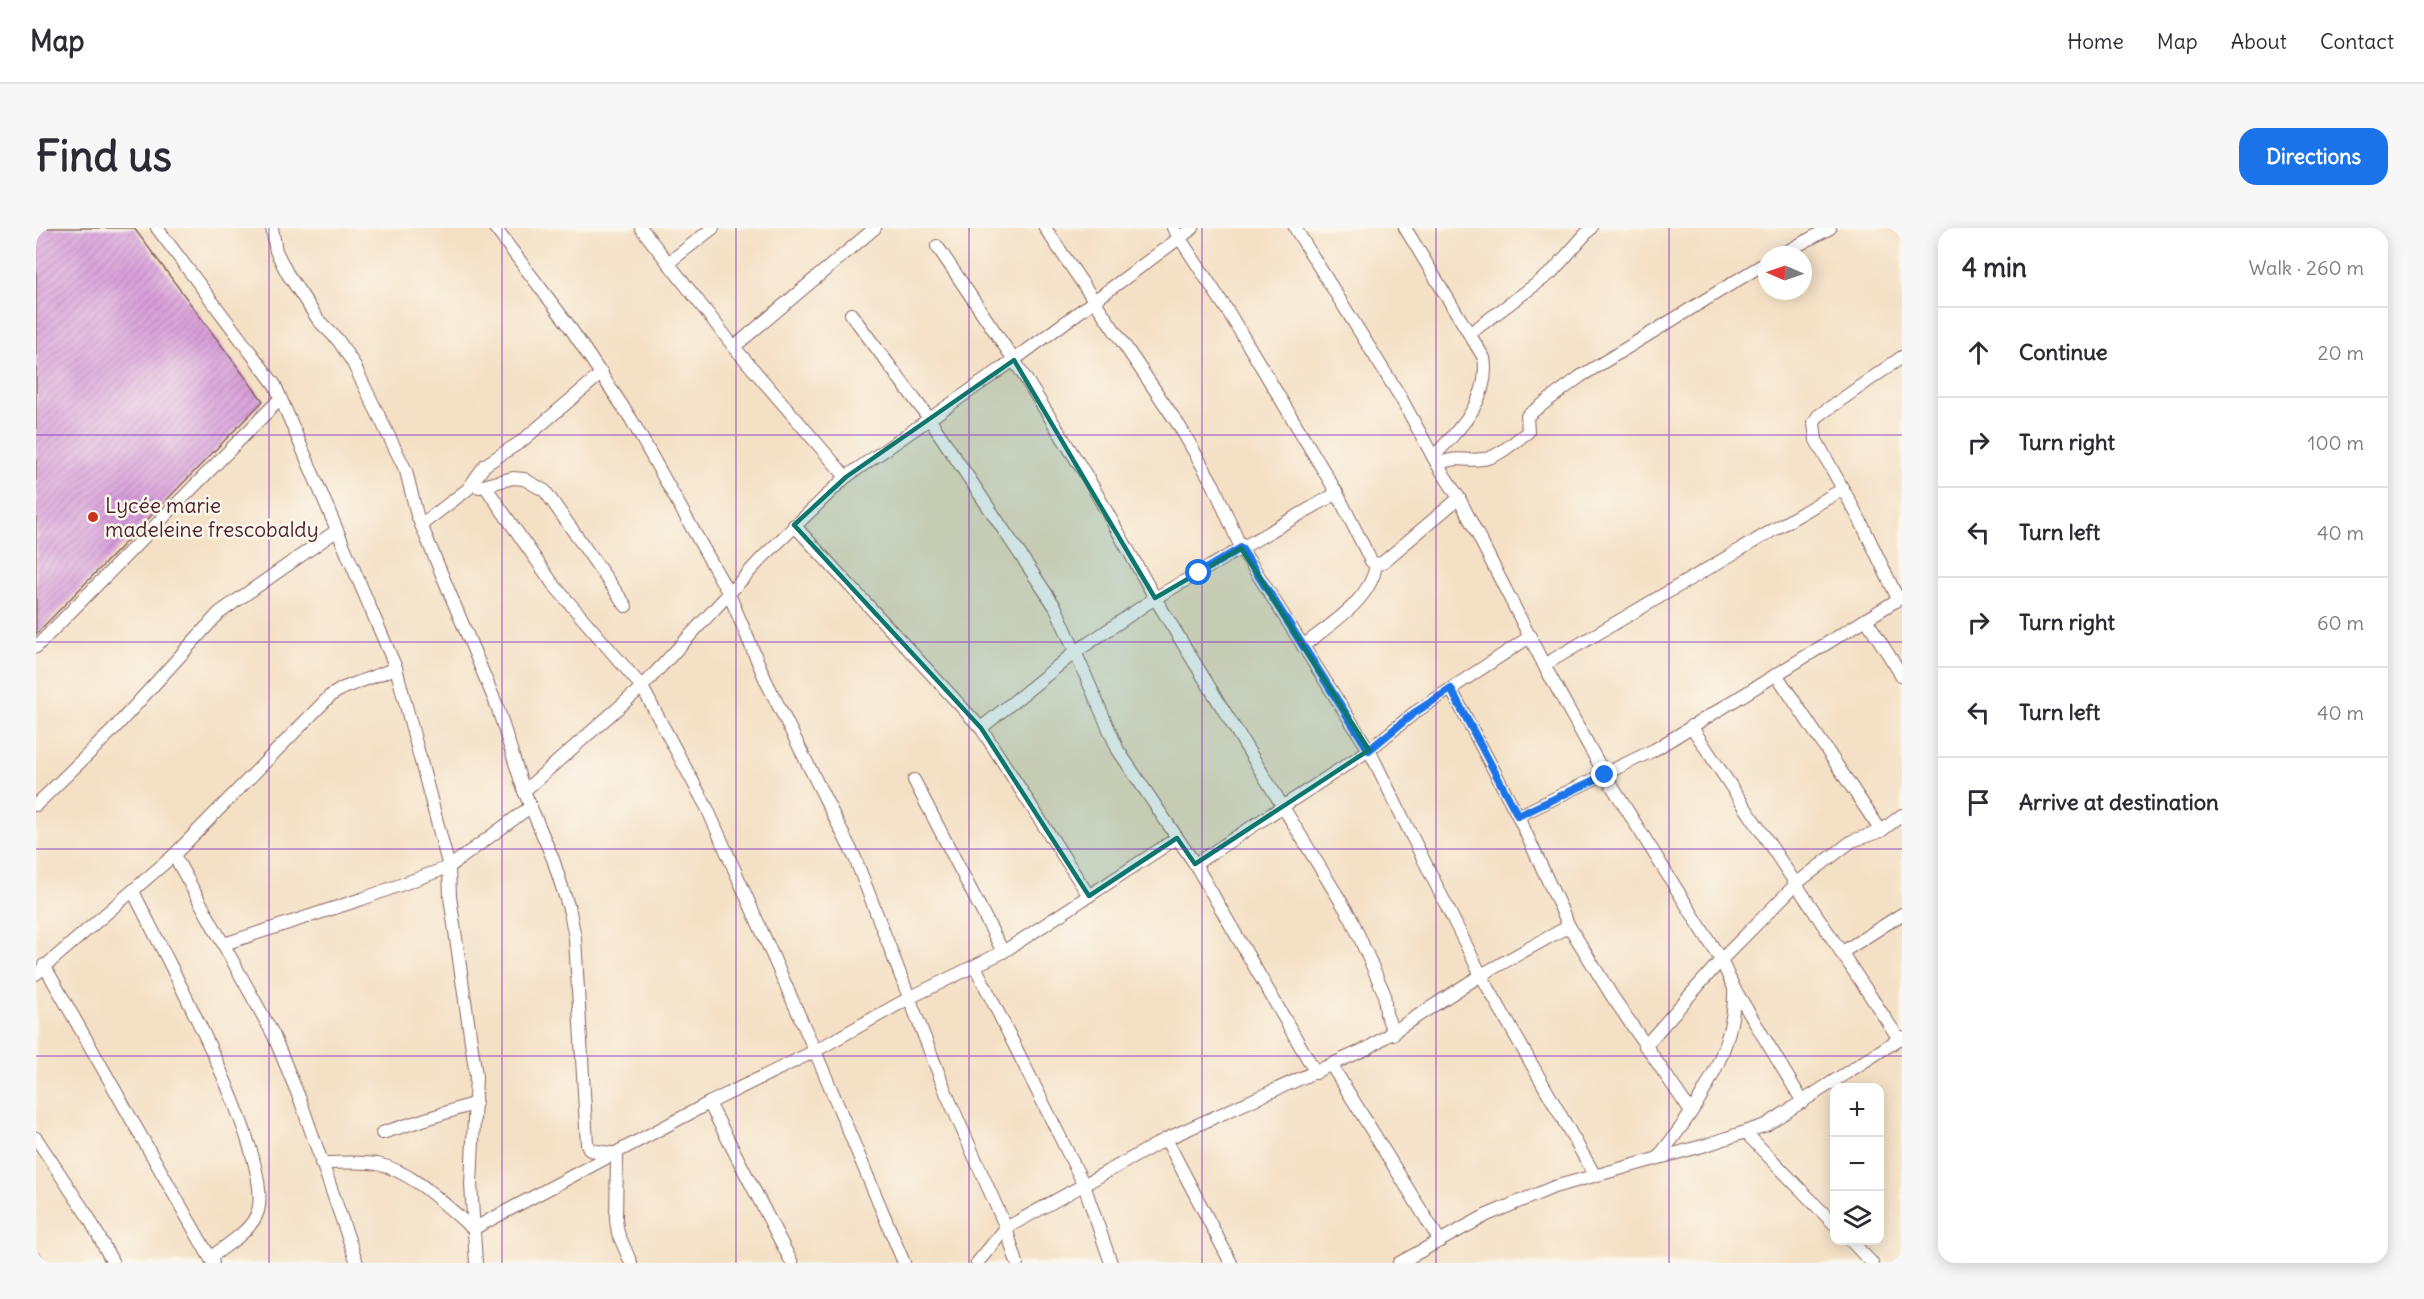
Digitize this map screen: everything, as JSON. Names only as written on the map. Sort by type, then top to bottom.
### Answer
[{"type":"street","points":[[157,228],[267,371],[396,668],[449,867],[450,897],[472,1043],[476,1103],[471,1185],[476,1263]]},
{"type":"street","points":[[272,228],[276,251],[299,293],[353,363],[405,471],[421,525],[497,706],[524,791],[553,859],[570,912],[574,938],[587,1143],[590,1150],[595,1152],[617,1154]]},
{"type":"street","points":[[495,228],[602,373],[631,418],[729,594],[766,681],[855,858],[911,997],[947,1095],[1006,1228],[1017,1263]]},
{"type":"street","points":[[640,228],[734,347],[846,477]]},
{"type":"street","points":[[668,263],[713,228]]},
{"type":"street","points":[[734,347],[875,228]]},
{"type":"street","points":[[1045,228],[1198,456],[1241,548],[1369,750],[1481,975],[1594,1174]]},
{"type":"street","points":[[524,791],[642,687],[794,525],[846,477],[928,417],[1014,360],[1096,301],[1176,233],[1193,228]]},
{"type":"street","points":[[1294,228],[1401,398],[1459,498],[1544,665],[1605,775],[1721,960],[1734,988],[1803,1102]]},
{"type":"street","points":[[1405,228],[1484,358],[1487,372],[1484,386],[1465,423],[1435,460]]},
{"type":"street","points":[[1469,333],[1551,273],[1591,228]]},
{"type":"street","points":[[1796,246],[1825,230]]},
{"type":"street","points":[[1176,233],[1228,313],[1337,493],[1371,561],[1376,564]]},
{"type":"street","points":[[937,246],[1014,360],[1089,480],[1155,598],[1350,918],[1384,993],[1386,1014],[1394,1034]]},
{"type":"street","points":[[1435,460],[1459,457],[1486,459],[1500,451],[1528,432],[1527,416],[1581,376],[1758,268]]},
{"type":"street","points":[[851,314],[928,417],[1056,608],[1118,750],[1195,864],[1316,1073]]},
{"type":"street","points":[[1518,816],[1654,750],[1900,598],[1816,440],[1814,423],[1818,416],[1830,406],[1902,357]]},
{"type":"street","points":[[421,525],[438,509],[468,489],[485,465],[522,441],[602,373]]},
{"type":"street","points":[[36,647],[280,399]]},
{"type":"street","points":[[468,489],[513,478],[524,479],[545,491],[626,606]]},
{"type":"street","points":[[485,486],[553,584],[642,687],[707,808],[815,1051],[904,1263]]},
{"type":"street","points":[[1544,665],[1843,489]]},
{"type":"street","points":[[981,728],[1074,653],[1155,598],[1337,493]]},
{"type":"street","points":[[1376,564],[1382,562],[1459,498]]},
{"type":"street","points":[[414,507],[438,509]]},
{"type":"street","points":[[794,525],[981,728],[1089,896]]},
{"type":"street","points":[[38,800],[112,731],[219,613],[336,531]]},
{"type":"street","points":[[1303,646],[1347,611],[1374,578],[1376,564]]},
{"type":"street","points":[[1866,619],[1902,676]]},
{"type":"street","points":[[1195,864],[1369,750],[1414,713],[1531,636]]},
{"type":"street","points":[[133,891],[225,1080],[252,1153],[260,1184],[260,1202],[253,1224],[212,1261],[40,969],[174,855],[330,696],[343,688],[396,668]]},
{"type":"street","points":[[1776,674],[1881,831]]},
{"type":"street","points":[[1451,689],[1518,816],[1569,926],[1645,1046],[1691,1112]]},
{"type":"street","points":[[1399,1263],[1486,1215],[1554,1187],[1746,1133],[1803,1102],[1900,1038],[1691,726]]},
{"type":"street","points":[[914,780],[1003,952]]},
{"type":"street","points":[[224,944],[362,899],[449,867],[530,807]]},
{"type":"street","points":[[1645,1046],[1721,960],[1797,884],[1852,841],[1881,831],[1902,815]]},
{"type":"street","points":[[473,1229],[709,1103],[815,1051],[911,997],[1003,952],[1177,837]]},
{"type":"street","points":[[174,855],[273,1034],[302,1102],[357,1263]]},
{"type":"street","points":[[1841,953],[1902,915]]},
{"type":"street","points":[[977,1263],[1006,1228],[1166,1140],[1332,1066],[1394,1034],[1481,975],[1569,926]]},
{"type":"street","points":[[975,966],[1084,1185],[1111,1263]]},
{"type":"street","points":[[1658,1157],[1691,1112],[1725,1044],[1733,1021],[1734,988]]},
{"type":"street","points":[[1332,1066],[1440,1241]]},
{"type":"street","points":[[382,1133],[476,1103]]},
{"type":"street","points":[[709,1103],[792,1263]]},
{"type":"street","points":[[1746,1133],[1830,1220]]},
{"type":"street","points":[[36,1138],[89,1218],[113,1263]]},
{"type":"street","points":[[1166,1140],[1231,1263]]},
{"type":"street","points":[[617,1154],[616,1220],[618,1233],[631,1263]]},
{"type":"street","points":[[321,1163],[377,1164],[398,1172],[417,1184],[473,1229]]},
{"type":"street","points":[[1855,1245],[1872,1263]]},
{"type":"highlighted area","points":[[1014,360],[1155,598],[1241,548],[1369,750],[1195,864],[1177,838],[1089,896],[981,728],[794,525],[846,477]]},
{"type":"building","name":"Lycée marie madeleine frescobaldy","points":[[36,228],[134,228],[263,401],[36,634]]},
{"type":"place","name":"Lycée marie madeleine frescobaldy","points":[[93,517]]},
{"type":"route","points":[[1199,573],[1241,548],[1369,750],[1414,713],[1451,689],[1518,816],[1605,775]]}]
